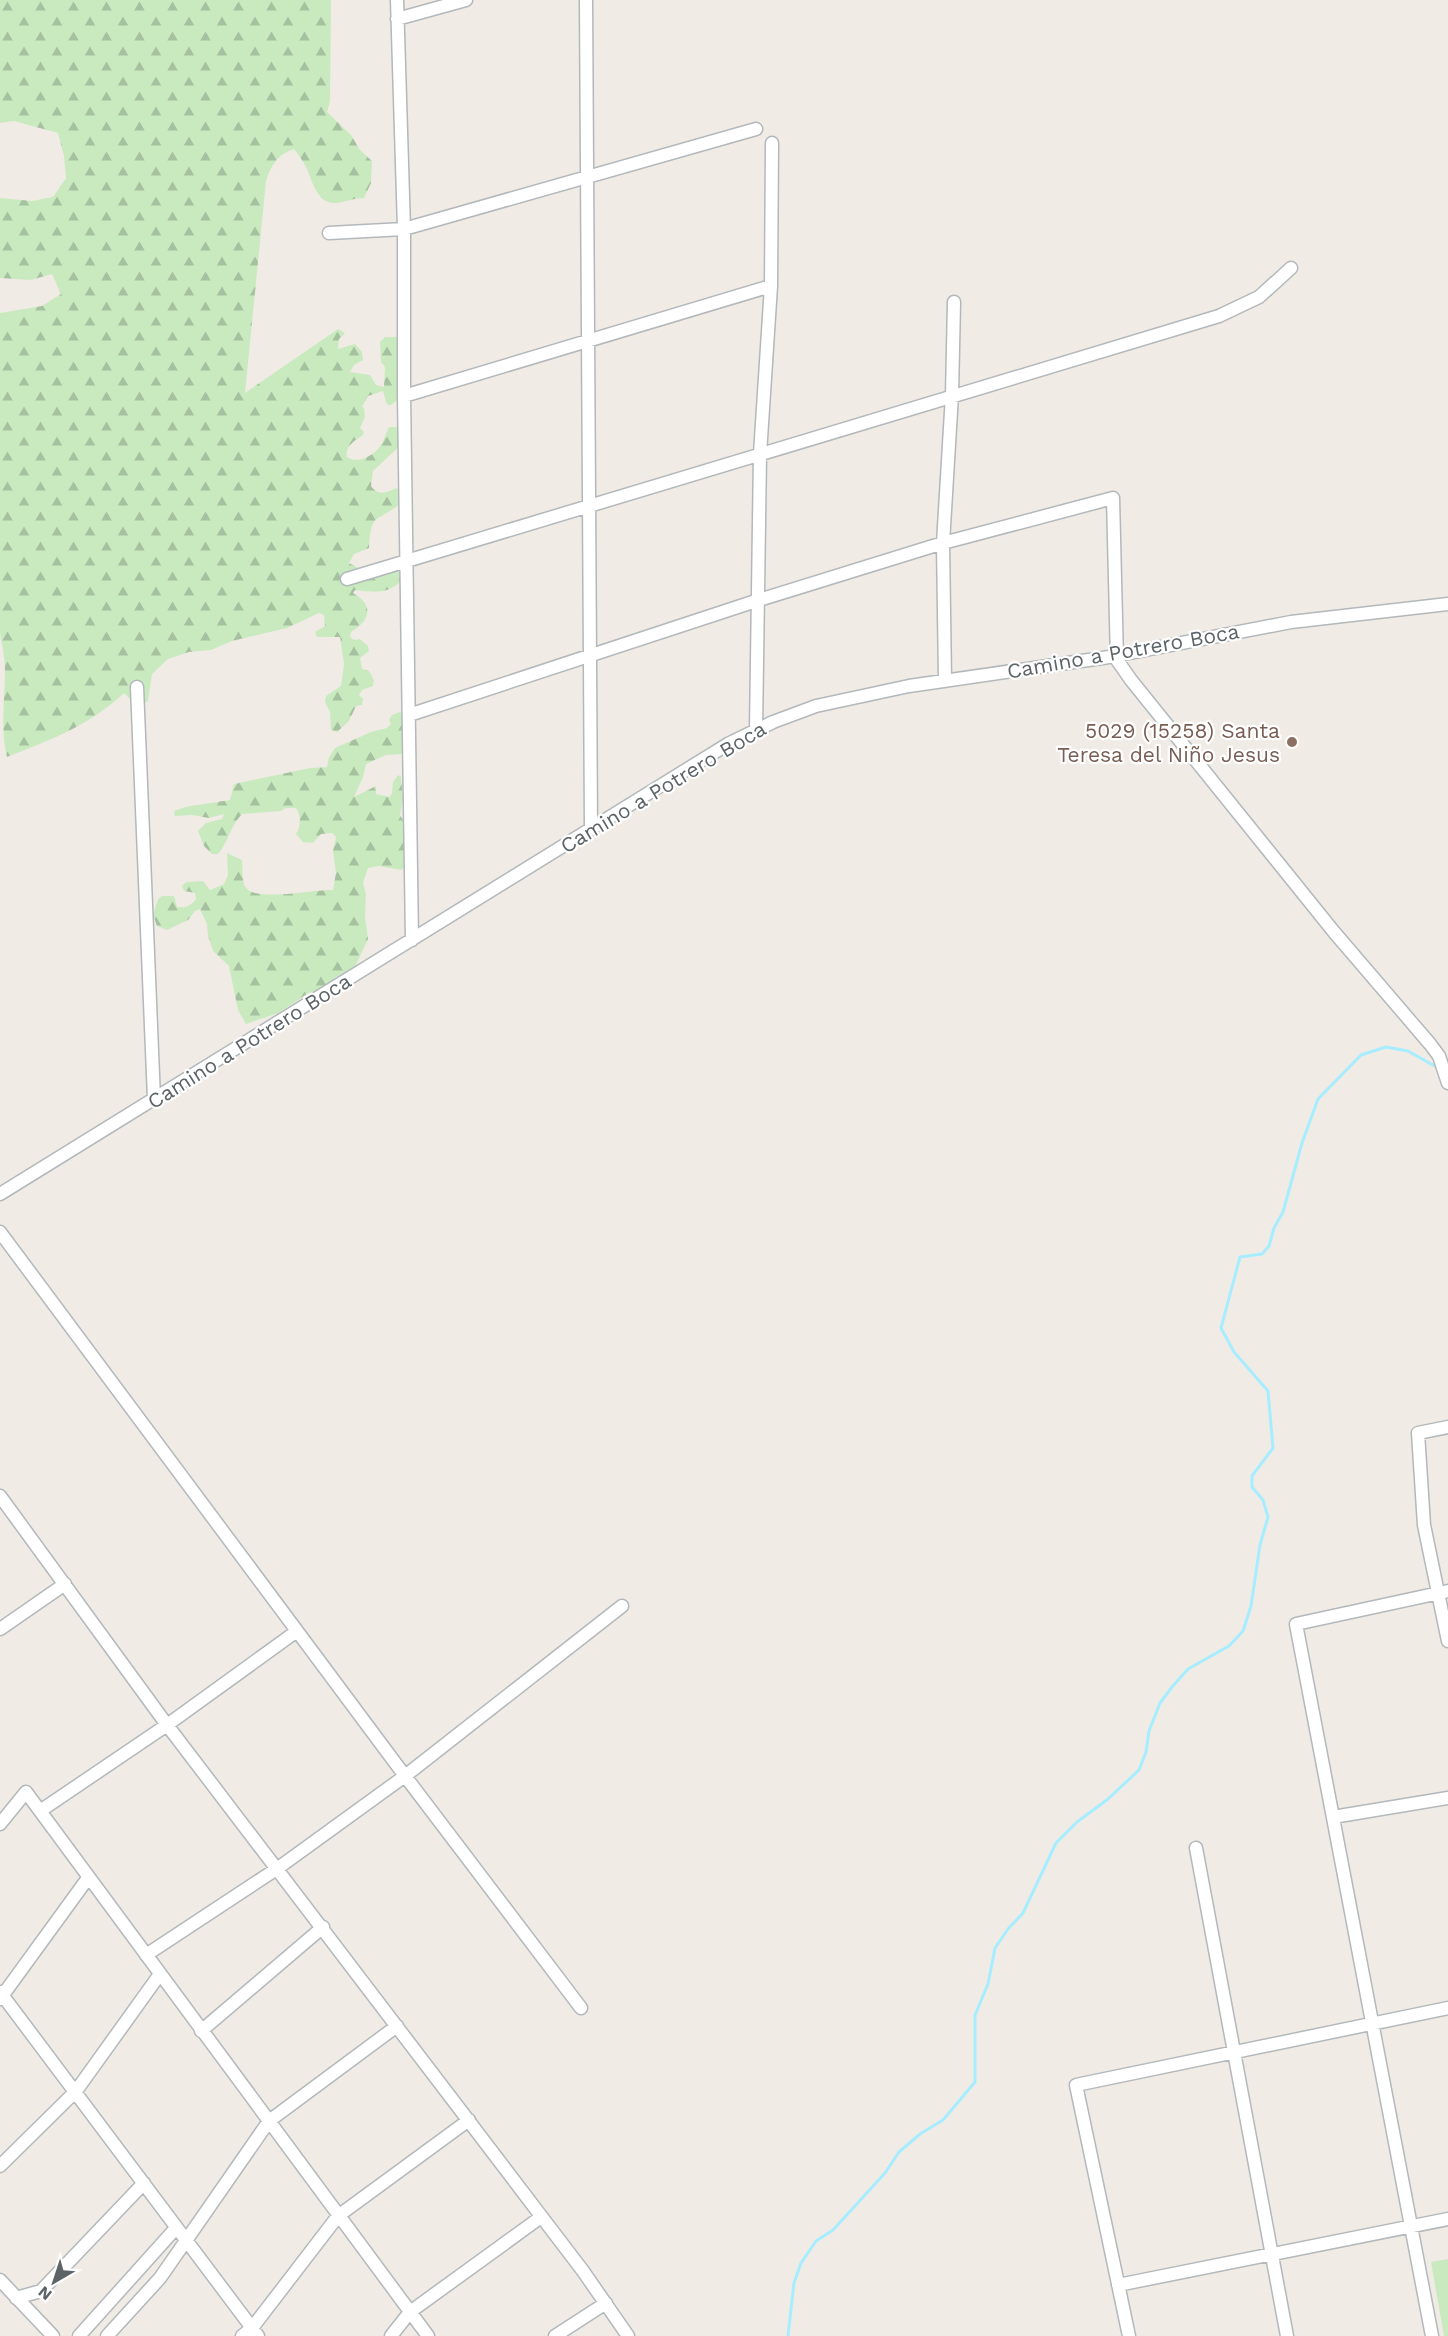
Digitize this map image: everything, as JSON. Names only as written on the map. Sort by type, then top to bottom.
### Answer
[{"type":"street","points":[[397,0],[404,229],[404,396],[412,939]]},
{"type":"street","points":[[397,19],[466,0]]},
{"type":"street","points":[[586,0],[590,340],[591,828]]},
{"type":"street","points":[[329,233],[404,229],[756,129]]},
{"type":"street","points":[[756,730],[760,454],[771,286],[772,143]]},
{"type":"street","points":[[346,579],[1219,316],[1259,297],[1291,268]]},
{"type":"street","points":[[404,396],[771,286]]},
{"type":"street","points":[[945,681],[943,543],[952,395],[954,302]]},
{"type":"street","points":[[409,715],[759,600],[943,543],[1113,498],[1117,660],[1334,932],[1430,1044],[1446,1076]]},
{"type":"street","name":"Camino a Potrero Boca","points":[[0,1194],[591,828],[728,744],[756,730],[816,706],[909,686],[1116,655],[1291,622],[1448,604]]},
{"type":"street","points":[[137,687],[154,1099]]},
{"type":"street","points":[[0,1232],[405,1776],[581,2008]]},
{"type":"street","points":[[1448,1427],[1418,1433],[1424,1525],[1443,1592],[1448,1641]]},
{"type":"street","points":[[0,1496],[167,1725],[469,2120],[606,2303],[628,2336]]},
{"type":"street","points":[[0,1629],[65,1584]]},
{"type":"street","points":[[1432,2336],[1296,1624],[1443,1592]]},
{"type":"street","points":[[146,1954],[278,1868],[405,1776],[622,1606]]},
{"type":"street","points":[[40,1811],[167,1725],[297,1631]]},
{"type":"street","points":[[0,1824],[26,1792],[428,2336]]},
{"type":"street","points":[[1333,1816],[1448,1798]]},
{"type":"street","points":[[1196,1848],[1287,2336]]},
{"type":"street","points":[[88,1878],[1,1996],[76,2091],[251,2333],[338,2216],[469,2120]]},
{"type":"street","points":[[201,2031],[323,1927]]},
{"type":"street","points":[[0,2166],[76,2091],[160,1974]]},
{"type":"street","points":[[1129,2336],[1076,2085],[1448,2008]]},
{"type":"street","points":[[106,2336],[160,2278],[269,2121],[397,2026]]},
{"type":"street","points":[[16,2298],[41,2291],[144,2183]]},
{"type":"street","points":[[391,2336],[410,2312],[541,2217]]},
{"type":"street","points":[[1118,2285],[1448,2219]]},
{"type":"street","points":[[79,2336],[176,2228]]},
{"type":"street","points":[[0,2280],[52,2336]]},
{"type":"street","points":[[555,2336],[606,2303]]},
{"type":"green space","points":[[0,0],[331,0],[330,101],[327,112],[351,135],[360,150],[372,161],[371,183],[364,198],[330,203],[320,196],[306,166],[294,149],[279,157],[270,170],[266,181],[245,393],[338,329],[345,333],[339,339],[338,349],[355,344],[362,352],[363,360],[354,365],[350,372],[370,375],[376,385],[384,387],[385,367],[381,362],[380,342],[385,337],[401,339],[398,400],[389,406],[383,391],[368,396],[362,407],[365,417],[360,428],[364,432],[363,435],[351,444],[347,457],[359,460],[367,457],[380,447],[389,427],[400,427],[402,444],[373,471],[371,486],[383,493],[396,488],[401,492],[401,503],[373,523],[369,548],[354,554],[349,563],[371,575],[398,571],[401,581],[385,591],[355,590],[353,593],[364,602],[367,612],[363,623],[351,632],[350,637],[354,640],[360,639],[368,646],[369,651],[360,658],[362,669],[369,671],[374,680],[373,686],[362,690],[359,695],[363,699],[362,705],[356,706],[349,721],[337,732],[331,730],[330,712],[325,702],[326,696],[341,686],[344,664],[340,637],[317,637],[315,632],[325,626],[324,615],[319,613],[287,628],[232,641],[211,650],[189,652],[168,659],[152,674],[148,701],[143,704],[132,701],[124,693],[111,705],[83,723],[54,738],[7,757],[3,725],[5,665],[0,633],[0,313],[42,306],[61,294],[52,274],[31,280],[0,278],[0,198],[32,201],[53,197],[66,178],[64,156],[58,133],[14,121],[0,123]]},
{"type":"green space","points":[[400,712],[404,716],[402,754],[386,755],[366,764],[354,797],[376,786],[376,794],[390,797],[393,782],[398,775],[401,777],[403,799],[400,815],[403,820],[407,854],[405,866],[401,870],[379,866],[368,868],[363,883],[366,894],[365,916],[368,939],[355,967],[278,1013],[246,1024],[238,1010],[229,966],[213,951],[207,924],[200,909],[195,911],[188,920],[167,930],[157,926],[153,915],[158,899],[162,896],[174,896],[177,907],[186,907],[196,899],[195,893],[184,891],[182,886],[186,882],[203,881],[210,890],[224,884],[228,875],[227,853],[242,860],[244,885],[252,892],[274,895],[333,890],[336,873],[333,851],[336,837],[332,833],[321,834],[313,843],[303,842],[296,834],[300,824],[298,811],[296,808],[285,808],[281,811],[242,814],[218,854],[212,854],[204,846],[198,831],[206,823],[222,819],[224,814],[209,818],[192,815],[175,816],[174,811],[185,807],[230,800],[234,784],[310,768],[327,767],[329,757],[335,748],[371,732],[387,728],[391,724],[389,720],[392,715]]},
{"type":"green space","points":[[1448,2259],[1448,2336],[1444,2336],[1431,2262]]},
{"type":"waterway","points":[[788,2336],[794,2283],[801,2263],[816,2241],[833,2230],[885,2173],[899,2152],[920,2134],[943,2120],[975,2082],[975,2015],[988,1984],[995,1948],[1023,1913],[1056,1843],[1077,1822],[1108,1799],[1139,1770],[1146,1752],[1149,1731],[1160,1703],[1172,1687],[1188,1669],[1229,1646],[1243,1631],[1251,1606],[1260,1545],[1268,1517],[1263,1500],[1252,1487],[1252,1476],[1273,1448],[1268,1391],[1234,1352],[1221,1328],[1240,1257],[1262,1254],[1269,1246],[1274,1228],[1283,1212],[1302,1143],[1318,1099],[1361,1055],[1386,1047],[1408,1051],[1440,1069]]},
{"type":"place","name":"5029 (15258) Santa Teresa del Niño Jesus","points":[[1292,742]]}]
